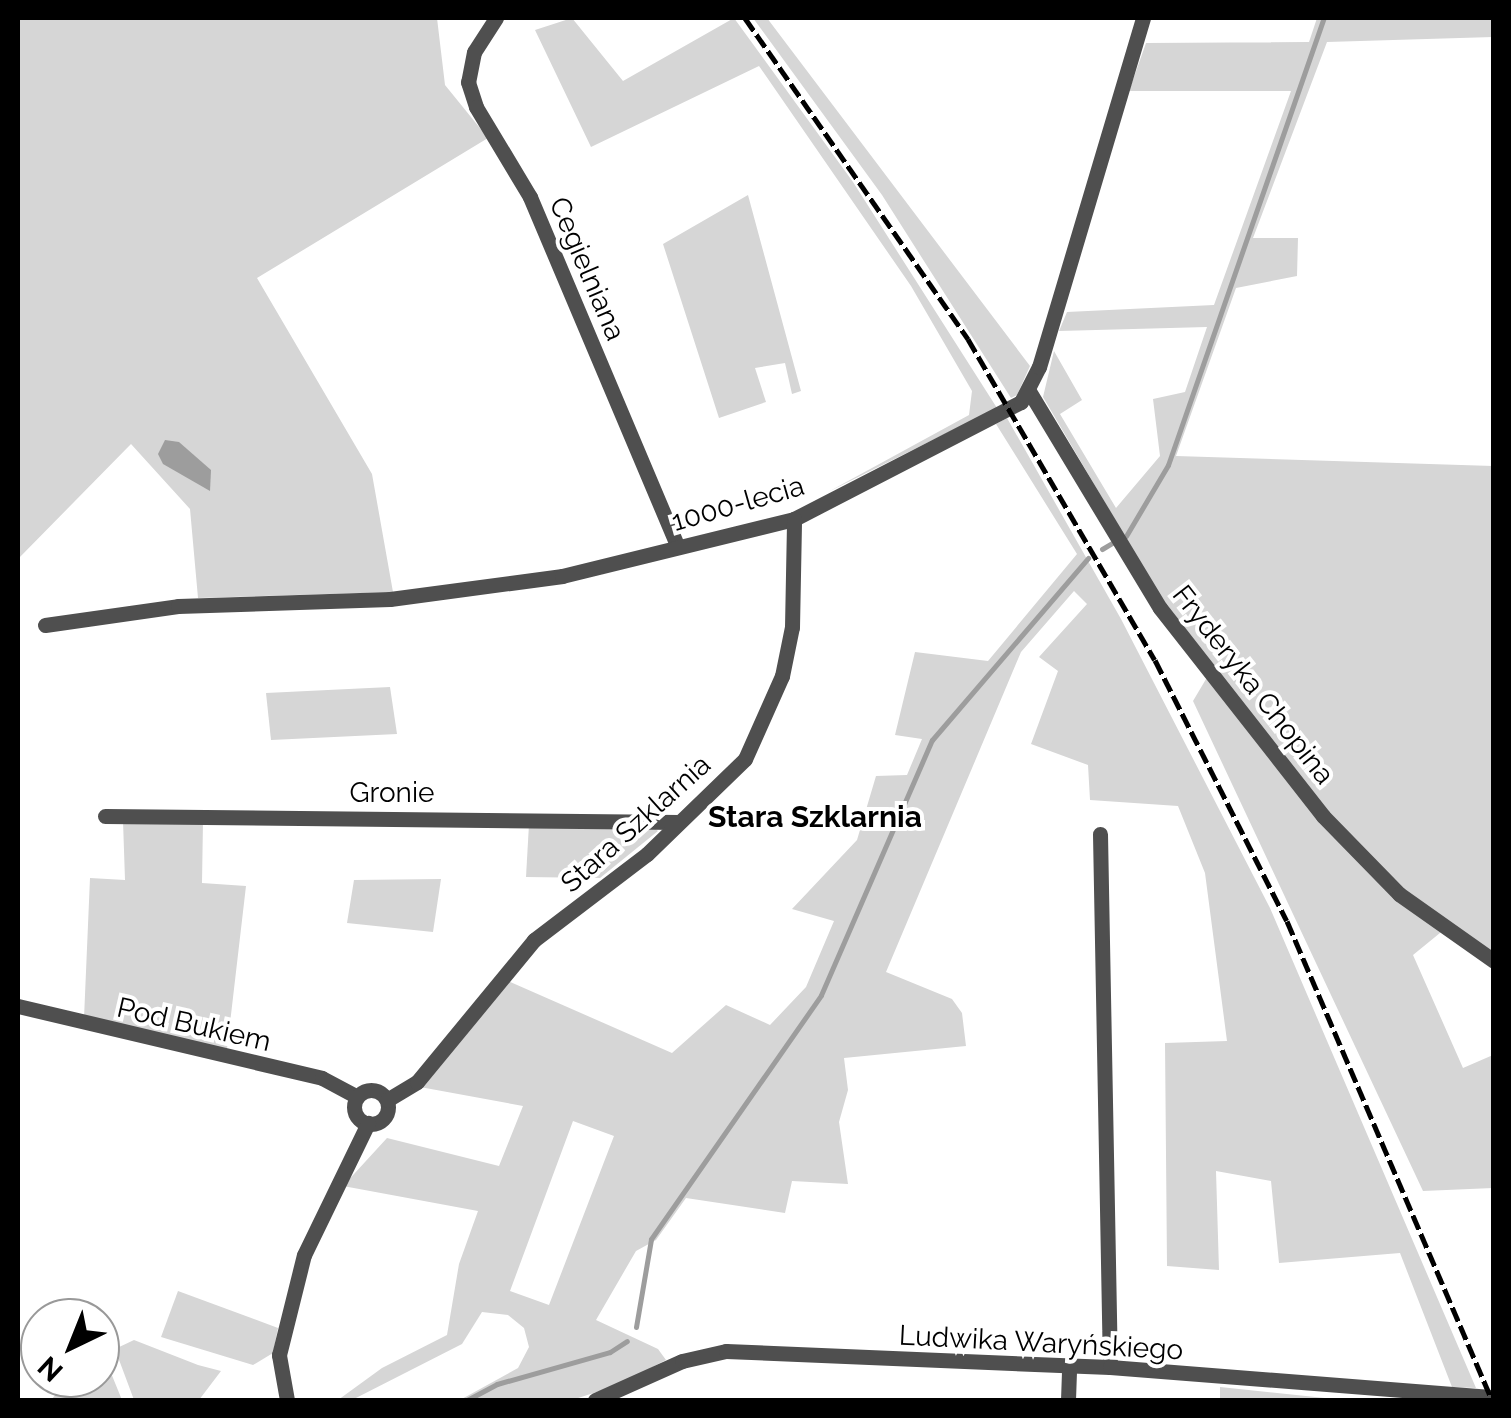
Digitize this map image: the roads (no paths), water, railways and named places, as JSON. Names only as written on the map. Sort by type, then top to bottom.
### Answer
[{"type":"street","name":"Cegielniana","points":[[496,18],[474,52],[468,82],[476,108],[530,196],[678,547]]},
{"type":"street","points":[[1029,391],[1143,18]]},
{"type":"street","name":"1000-lecia","points":[[45,625],[178,606],[461,591],[562,576],[794,519],[1021,402],[1029,391]]},
{"type":"street","name":"Fryderyka Chopina","points":[[1029,391],[1160,608],[1323,816],[1399,894],[1494,961]]},
{"type":"street","name":"Stara Szklarnia","points":[[386,1100],[417,1082],[508,966],[679,822],[745,759],[764,724],[792,627],[794,519]]},
{"type":"street","name":"Gronie","points":[[106,816],[679,822]]},
{"type":"street","points":[[1100,834],[1110,1367]]},
{"type":"street","name":"Pod Bukiem","points":[[18,1006],[322,1078],[357,1096]]},
{"type":"street","points":[[287,1400],[279,1355],[304,1255],[368,1124],[382,1119],[386,1100],[370,1090],[357,1096],[355,1113],[368,1124]]},
{"type":"street","name":"Ludwika Waryńskiego","points":[[595,1400],[682,1360],[726,1350],[1110,1367],[1494,1397]]},
{"type":"street","points":[[1068,1400],[1069,1366]]},
{"type":"waterway","points":[[1126,536],[1168,465],[1324,18]]},
{"type":"waterway","points":[[1102,549],[1112,543]]},
{"type":"waterway","points":[[636,1327],[651,1239],[821,995],[932,740],[1088,558]]},
{"type":"waterway","points":[[467,1400],[497,1384],[610,1352],[627,1341]]},
{"type":"railway","points":[[745,18],[968,339],[1155,660],[1287,921],[1492,1400]]},
{"type":"district","name":"Stara Szklarnia","points":[[815,817]]}]
